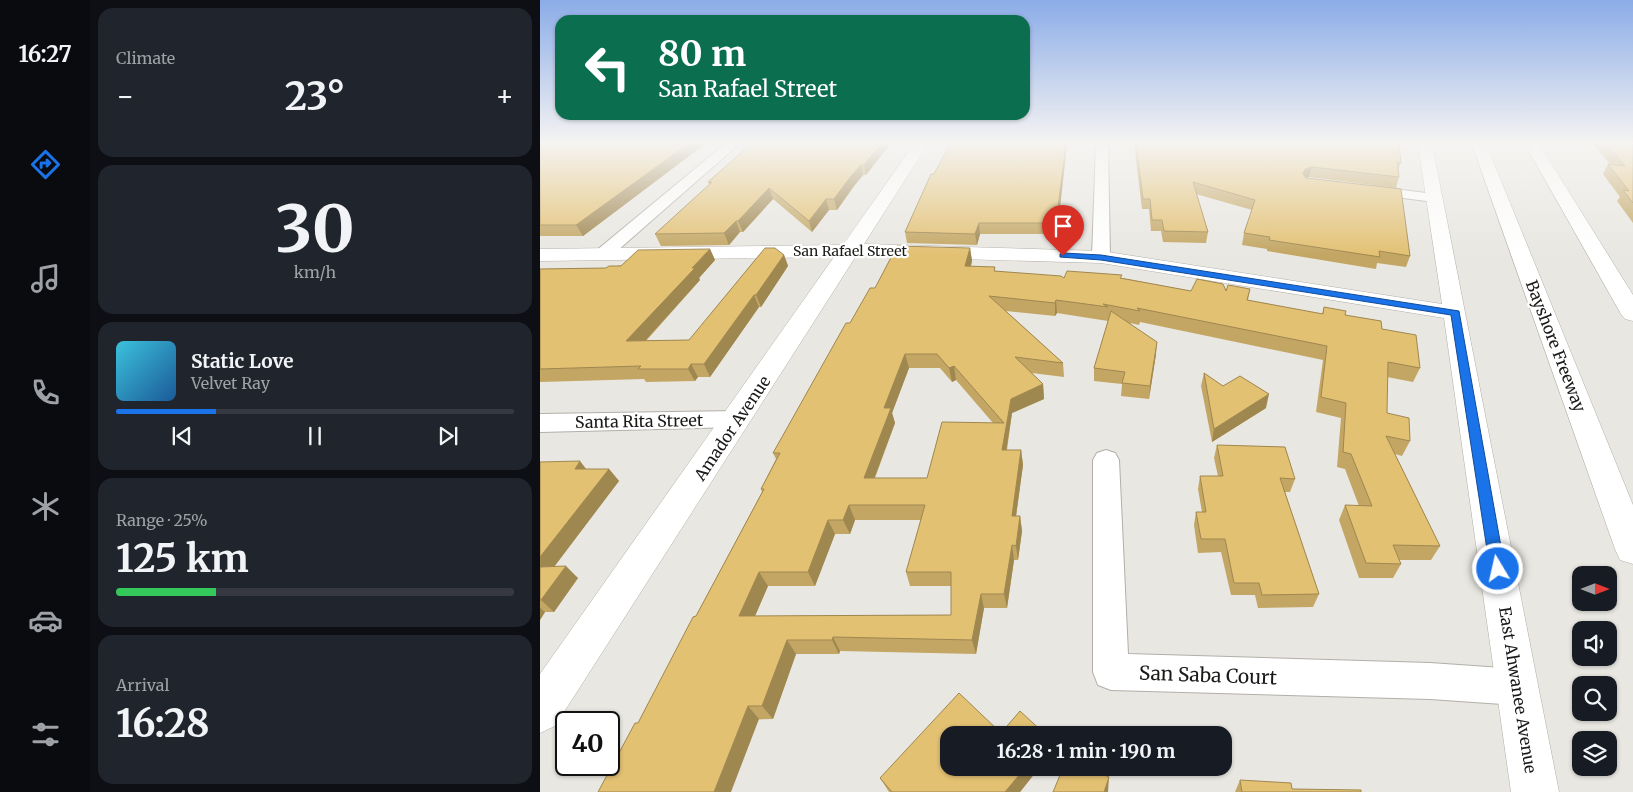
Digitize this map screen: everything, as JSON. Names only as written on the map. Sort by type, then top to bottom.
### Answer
[{"type":"main road","name":"Amador Avenue","points":[[540,711],[897,181]]},
{"type":"main road","name":"East Ahwanee Avenue","points":[[1431,181],[1535,792]]},
{"type":"main road","name":"Bayshore Freeway","points":[[1493,181],[1633,549]]},
{"type":"main road","points":[[1554,181],[1633,314]]},
{"type":"main road","name":"San Rafael Street","points":[[540,255],[852,250],[1101,257],[1455,313]]},
{"type":"street","points":[[603,254],[689,181]]},
{"type":"street","points":[[1101,257],[1102,181]]},
{"type":"street","points":[[1357,189],[1434,198]]},
{"type":"street","name":"Santa Rita Street","points":[[540,423],[738,419]]},
{"type":"street","name":"San Saba Court","points":[[1106,460],[1111,672],[1430,681],[1517,687]]},
{"type":"building","points":[[540,181],[637,181],[576,225],[540,225]]},
{"type":"building","points":[[847,181],[834,199],[826,199],[809,221],[769,188],[724,233],[655,234],[712,182],[708,182]]},
{"type":"building","points":[[928,181],[1061,181],[1056,223],[979,223],[975,234],[905,232]]},
{"type":"building","points":[[1141,181],[1332,181],[1401,189],[1410,256],[1379,251],[1380,257],[1269,240],[1270,237],[1244,233],[1255,200],[1193,182],[1208,232],[1164,231],[1162,220],[1152,220],[1150,199],[1143,199]]},
{"type":"building","points":[[1621,181],[1633,181],[1633,203],[1623,190],[1629,191]]},
{"type":"building","points":[[897,246],[970,248],[965,266],[995,267],[994,271],[1061,276],[1064,278],[1067,271],[1122,275],[1120,278],[1191,291],[1197,279],[1223,284],[1226,291],[1228,285],[1250,289],[1247,300],[1323,314],[1324,307],[1346,311],[1345,315],[1381,321],[1382,329],[1416,335],[1420,368],[1388,362],[1387,413],[1409,418],[1410,441],[1386,436],[1440,546],[1393,545],[1401,564],[1366,563],[1345,505],[1372,506],[1351,454],[1343,452],[1346,403],[1321,397],[1327,346],[1137,308],[1140,311],[1103,304],[1108,307],[1056,300],[1055,303],[989,296],[1063,363],[1015,357],[1043,384],[1011,399],[1002,450],[1021,450],[1012,516],[1020,516],[1016,546],[1012,545],[1004,594],[981,594],[972,640],[833,637],[832,640],[787,640],[762,706],[748,706],[714,792],[598,792],[607,776],[620,776],[620,751],[635,723],[638,723],[693,617],[696,616],[764,489],[761,489],[780,453],[773,453],[846,323],[850,323],[870,288],[875,288]],"holes":[[[905,354],[937,354],[949,368],[954,366],[1004,423],[942,422],[927,478],[864,478],[891,408],[884,408]],[[849,505],[925,505],[906,572],[951,572],[951,615],[739,616],[759,572],[808,572],[828,520],[843,520]]]},
{"type":"building","points":[[765,248],[775,248],[784,255],[704,364],[691,364],[688,369],[638,369],[641,366],[540,369],[540,269],[621,266],[638,250],[710,249],[692,268],[695,268],[626,341],[689,340]]},
{"type":"building","points":[[1111,311],[1157,342],[1150,386],[1122,383],[1125,372],[1094,368]]},
{"type":"building","points":[[1204,373],[1223,386],[1240,376],[1269,394],[1214,429]]},
{"type":"building","points":[[1217,445],[1285,447],[1295,479],[1280,478],[1319,594],[1262,595],[1259,583],[1234,583],[1225,539],[1201,539],[1196,512],[1206,512],[1200,476],[1223,476]]},
{"type":"building","points":[[580,461],[575,469],[609,469],[540,557],[540,462]]},
{"type":"building","points":[[566,566],[541,600],[540,600],[540,567]]},
{"type":"building","points":[[959,693],[994,726],[940,726],[940,776],[1018,776],[1005,792],[892,792],[880,778]]},
{"type":"building","points":[[1020,711],[1036,726],[1007,726]]},
{"type":"building","points":[[1060,776],[1109,777],[1104,792],[1053,792]]},
{"type":"building","points":[[1240,780],[1291,783],[1292,789],[1361,790],[1361,792],[1242,792]]},
{"type":"route","points":[[1063,256],[1101,257],[1455,313],[1498,569]]}]
